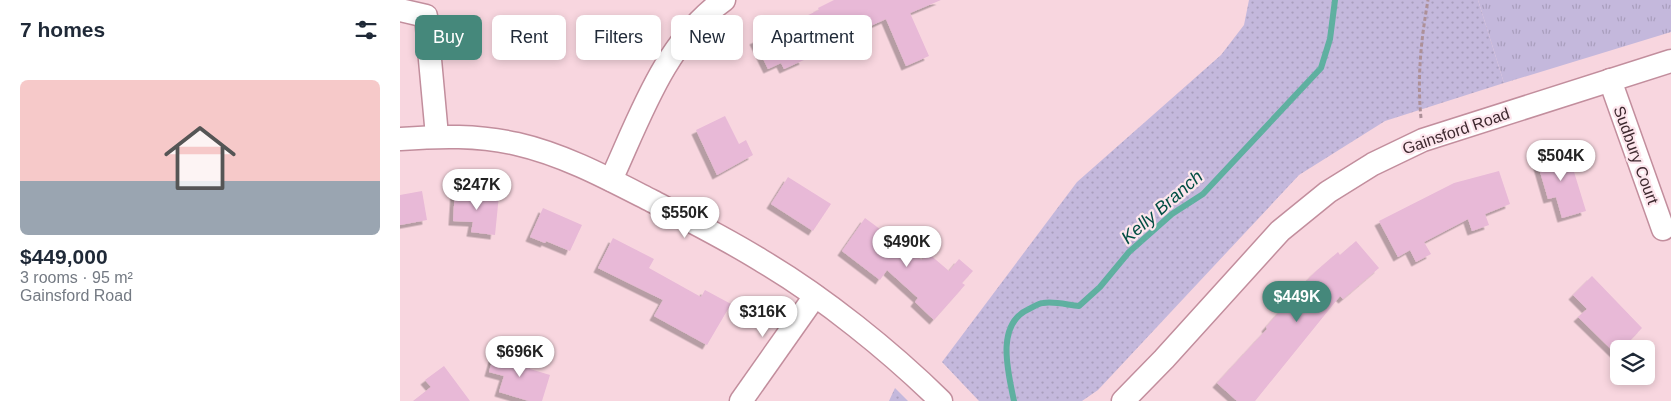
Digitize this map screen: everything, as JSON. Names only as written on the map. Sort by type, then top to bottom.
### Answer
[{"type":"street","points":[[611,180],[660,76],[673,54],[682,40],[713,8],[724,0]]},
{"type":"street","points":[[400,10],[426,16],[437,136]]},
{"type":"street","name":"Gainsford Road","points":[[1122,401],[1164,359],[1280,231],[1335,187],[1373,164],[1423,140],[1671,61]]},
{"type":"street","name":"Sudbury Court","points":[[1610,80],[1663,229]]},
{"type":"street","points":[[400,139],[437,136],[478,137],[517,144],[556,156],[611,180],[764,261],[815,296],[864,334],[940,401]]},
{"type":"street","points":[[740,401],[815,296]]},
{"type":"path","points":[[1423,140],[1418,83],[1423,28],[1428,0]]},
{"type":"green space","points":[[1249,0],[1478,0],[1504,83],[1385,121],[1299,175],[1098,390],[1082,401],[979,401],[942,362],[1077,182],[1221,55],[1244,25]]},
{"type":"green space","points":[[1478,0],[1671,0],[1671,32],[1504,83]]},
{"type":"green space","points":[[895,388],[908,401],[889,401]]},
{"type":"building","points":[[834,0],[941,0],[910,13],[929,56],[906,66],[886,19],[872,25],[872,15],[808,15],[819,10],[818,8]]},
{"type":"building","points":[[764,60],[804,60],[784,69],[781,63],[768,69]]},
{"type":"building","points":[[725,116],[739,144],[746,140],[753,155],[717,175],[696,130]]},
{"type":"building","points":[[1567,149],[1586,211],[1562,218],[1556,197],[1548,199],[1536,158]]},
{"type":"building","points":[[1499,171],[1510,204],[1485,214],[1489,225],[1472,231],[1468,219],[1424,242],[1431,254],[1416,262],[1410,250],[1398,257],[1379,221],[1454,183]]},
{"type":"building","points":[[788,177],[831,204],[813,231],[771,204]]},
{"type":"building","points":[[455,190],[499,195],[495,235],[471,232],[473,222],[453,221]]},
{"type":"building","points":[[422,191],[427,220],[400,225],[400,195]]},
{"type":"building","points":[[543,208],[582,225],[570,251],[546,241],[545,243],[530,237]]},
{"type":"building","points":[[865,218],[922,260],[928,253],[949,271],[959,259],[973,271],[962,283],[965,285],[934,320],[915,302],[918,298],[887,270],[880,280],[842,251]]},
{"type":"building","points":[[613,238],[654,259],[649,268],[701,297],[705,290],[731,304],[707,345],[654,316],[663,300],[598,268]]},
{"type":"building","points":[[1356,241],[1379,268],[1343,299],[1340,296],[1255,401],[1237,401],[1217,383],[1267,329],[1266,327],[1315,272],[1338,252],[1340,255]]},
{"type":"building","points":[[1592,276],[1642,328],[1631,340],[1610,340],[1610,348],[1578,317],[1587,309],[1573,295]]},
{"type":"building","points":[[513,353],[534,359],[530,369],[550,375],[542,401],[529,401],[499,392],[504,376],[489,372],[494,354],[511,359]]},
{"type":"building","points":[[444,366],[470,401],[413,401],[431,387],[425,380]]},
{"type":"waterway","name":"Kelly Branch","points":[[1014,401],[1006,350],[1011,326],[1018,316],[1041,303],[1079,306],[1100,287],[1129,252],[1172,214],[1203,194],[1321,68],[1330,39],[1335,0]]}]
